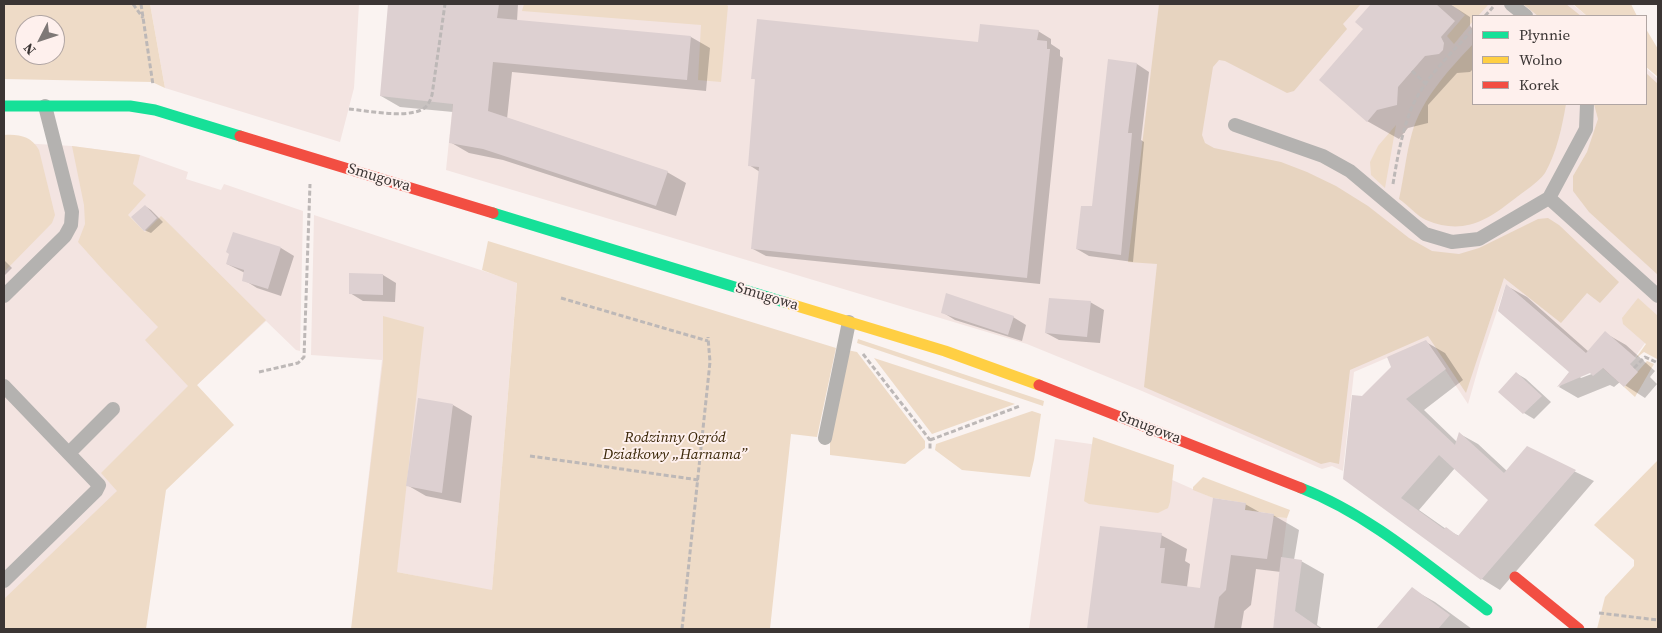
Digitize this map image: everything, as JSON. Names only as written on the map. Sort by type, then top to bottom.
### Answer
[{"type":"street","name":"Smugowa","points":[[4,106],[130,106],[155,110],[945,351],[1016,376],[1336,503],[1488,610]]},
{"type":"street","points":[[1516,577],[1579,629]]},
{"type":"lane","points":[[1511,4],[1525,15]]},
{"type":"lane","points":[[1235,125],[1323,156],[1350,172],[1425,234],[1452,242],[1479,239],[1549,198],[1586,129],[1587,105]]},
{"type":"lane","points":[[4,296],[65,236],[71,225],[71,205],[45,106]]},
{"type":"lane","points":[[1549,198],[1658,296]]},
{"type":"lane","points":[[825,438],[850,322]]},
{"type":"lane","points":[[4,386],[99,485],[96,491],[4,581]]},
{"type":"lane","points":[[69,453],[113,409]]},
{"type":"path","points":[[133,4],[143,18]]},
{"type":"path","points":[[141,4],[155,110]]},
{"type":"path","points":[[349,108],[398,114],[421,110],[429,104],[432,95],[445,4]]},
{"type":"path","points":[[1486,15],[1496,4]]},
{"type":"path","points":[[1390,204],[1400,143],[1410,110],[1426,84],[1472,30]]},
{"type":"path","points":[[1412,71],[1426,84]]},
{"type":"path","points":[[259,372],[298,364],[304,357],[310,184]]},
{"type":"path","points":[[561,298],[708,342]]},
{"type":"path","points":[[682,629],[710,362],[708,337]]},
{"type":"path","points":[[859,349],[930,440],[930,449]]},
{"type":"path","points":[[1634,368],[1645,357],[1658,363]]},
{"type":"path","points":[[930,440],[1025,404]]},
{"type":"path","points":[[530,456],[699,480]]},
{"type":"path","points":[[1594,612],[1658,620]]},
{"type":"shaded area","points":[[150,4],[359,4],[354,88],[340,142],[165,88]]},
{"type":"shaded area","points":[[463,4],[1572,4],[1586,15],[1472,15],[1472,105],[1647,105],[1647,69],[1658,79],[1658,325],[1630,364],[1638,372],[1624,387],[1506,284],[1468,404],[1426,341],[1354,372],[1343,471],[1332,466],[1322,469],[1142,391],[1027,344],[446,170]]},
{"type":"shaded area","points":[[1159,4],[1361,4],[1343,24],[1347,29],[1294,91],[1287,93],[1225,61],[1219,60],[1213,67],[1202,135],[1205,143],[1214,148],[1281,162],[1307,172],[1336,186],[1368,206],[1409,238],[1432,251],[1459,254],[1479,248],[1538,219],[1548,218],[1559,225],[1619,282],[1600,303],[1587,293],[1561,323],[1504,278],[1466,393],[1428,336],[1350,370],[1339,464],[1330,462],[1321,464],[1144,387],[1157,264],[1128,262]]},
{"type":"shaded area","points":[[1523,4],[1566,4],[1580,15],[1537,15]]},
{"type":"shaded area","points":[[1472,45],[1472,105],[1566,105],[1556,148],[1542,177],[1493,215],[1462,226],[1439,224],[1426,220],[1399,199],[1410,141],[1417,120],[1429,96]]},
{"type":"shaded area","points":[[1647,74],[1658,84],[1658,275],[1589,212],[1573,191],[1573,176],[1587,152],[1598,119],[1594,105],[1647,105]]},
{"type":"shaded area","points":[[4,142],[72,146],[140,155],[188,172],[186,179],[221,190],[224,184],[303,211],[300,351],[296,350],[266,321],[197,385],[121,493],[4,603]]},
{"type":"shaded area","points":[[314,215],[517,282],[492,591],[397,572],[359,560],[382,360],[311,355]]},
{"type":"shaded area","points":[[1055,439],[1091,444],[1213,498],[1246,503],[1245,510],[1273,514],[1273,517],[1287,518],[1273,629],[1029,629]]},
{"type":"green space","points":[[4,4],[150,4],[165,88],[152,82],[4,79]]},
{"type":"green space","points":[[524,4],[726,4],[728,6],[721,82],[698,80],[701,25],[522,11]]},
{"type":"green space","points":[[1451,4],[1488,5],[1479,15],[1472,15],[1472,22],[1454,44],[1447,36],[1465,15]]},
{"type":"green space","points":[[1573,4],[1631,4],[1636,15],[1586,15]]},
{"type":"green space","points":[[1647,31],[1658,49],[1658,77],[1647,68]]},
{"type":"green space","points":[[1396,125],[1385,188],[1371,175],[1370,162],[1378,146]]},
{"type":"green space","points":[[4,135],[24,137],[36,145],[39,150],[55,215],[52,223],[4,272]]},
{"type":"green space","points":[[72,146],[140,155],[133,184],[146,195],[128,215],[145,232],[161,216],[266,320],[197,385],[234,425],[166,490],[146,629],[4,629],[4,599],[117,491],[101,473],[188,386],[145,340],[158,327],[78,242],[85,224],[84,205]]},
{"type":"green space","name":"Rodzinny Ogród Działkowy „Harnama”","points":[[488,241],[836,348],[817,437],[791,434],[770,629],[351,629],[383,360],[383,316],[424,327],[397,572],[492,590],[517,283],[482,270]]},
{"type":"green space","points":[[1638,298],[1658,316],[1657,359],[1644,352],[1636,358],[1646,344],[1623,324],[1622,318]]},
{"type":"green space","points":[[858,339],[1044,401],[1043,406],[857,343]]},
{"type":"green space","points":[[847,350],[857,352],[925,441],[925,448],[905,464],[830,455],[830,438]]},
{"type":"green space","points":[[874,358],[1015,404],[932,434]]},
{"type":"green space","points":[[1647,361],[1654,364],[1635,397],[1624,387]]},
{"type":"green space","points":[[1032,411],[1041,414],[1030,477],[962,470],[935,450],[936,444]]},
{"type":"green space","points":[[1093,437],[1174,465],[1168,508],[1158,513],[1089,504],[1084,501]]},
{"type":"green space","points":[[1658,460],[1658,629],[1597,629],[1605,597],[1634,566],[1634,560],[1594,525]]},
{"type":"green space","points":[[1203,477],[1290,510],[1287,518],[1273,517],[1273,514],[1245,510],[1245,503],[1213,498],[1193,490],[1193,487]]},
{"type":"building","points":[[388,4],[499,4],[497,18],[691,36],[687,80],[493,62],[488,111],[668,171],[656,206],[483,149],[449,143],[453,104],[380,96]]},
{"type":"building","points":[[1371,4],[1436,4],[1455,21],[1441,37],[1444,43],[1443,50],[1439,54],[1425,56],[1398,87],[1397,105],[1377,110],[1367,122],[1319,80],[1363,29],[1355,22]]},
{"type":"building","points":[[757,19],[978,42],[980,24],[1039,30],[1037,40],[1047,41],[1047,49],[1050,49],[1027,278],[751,249],[759,167],[748,166],[755,79],[751,79]]},
{"type":"building","points":[[1108,59],[1137,63],[1128,133],[1132,133],[1121,255],[1076,249],[1081,206],[1092,206]]},
{"type":"building","points":[[145,205],[157,218],[144,231],[131,217]]},
{"type":"building","points":[[233,232],[281,247],[268,289],[242,281],[244,270],[226,264],[229,254],[226,252]]},
{"type":"building","points":[[349,273],[383,274],[383,295],[349,294]]},
{"type":"building","points":[[1506,284],[1586,353],[1605,331],[1636,358],[1630,364],[1638,372],[1624,387],[1603,368],[1593,376],[1590,373],[1557,387],[1569,372],[1498,311]]},
{"type":"building","points":[[946,293],[1014,316],[1008,335],[941,313]]},
{"type":"building","points":[[1049,298],[1091,301],[1087,337],[1045,333]]},
{"type":"building","points":[[1426,340],[1446,369],[1406,399],[1455,445],[1459,432],[1504,473],[1527,446],[1576,470],[1481,580],[1343,479],[1352,395],[1362,396],[1391,367],[1387,357]],"holes":[[[1439,455],[1488,500],[1458,536],[1446,527],[1444,529],[1401,498]]]},
{"type":"building","points":[[1516,372],[1542,396],[1523,414],[1498,392]]},
{"type":"building","points":[[418,398],[453,404],[442,493],[406,486]]},
{"type":"building","points":[[1213,498],[1246,503],[1245,510],[1274,514],[1267,559],[1231,555],[1226,590],[1219,597],[1214,629],[1087,629],[1100,526],[1162,533],[1160,548],[1165,548],[1161,583],[1200,588]]},
{"type":"building","points":[[1281,557],[1302,560],[1295,611],[1321,629],[1273,629]]},
{"type":"building","points":[[1412,587],[1450,615],[1438,629],[1376,629]]},
{"type":"traffic: fast","points":[[4,106],[130,106],[155,110],[240,136]]},
{"type":"traffic: fast","points":[[493,213],[787,303]]},
{"type":"traffic: fast","points":[[1301,488],[1351,512],[1375,527],[1487,610]]},
{"type":"traffic: slow","points":[[787,303],[945,351],[1039,385]]},
{"type":"traffic: jam","points":[[240,136],[493,213]]},
{"type":"traffic: jam","points":[[1039,385],[1301,488]]},
{"type":"traffic: jam","points":[[1515,577],[1579,629]]}]
